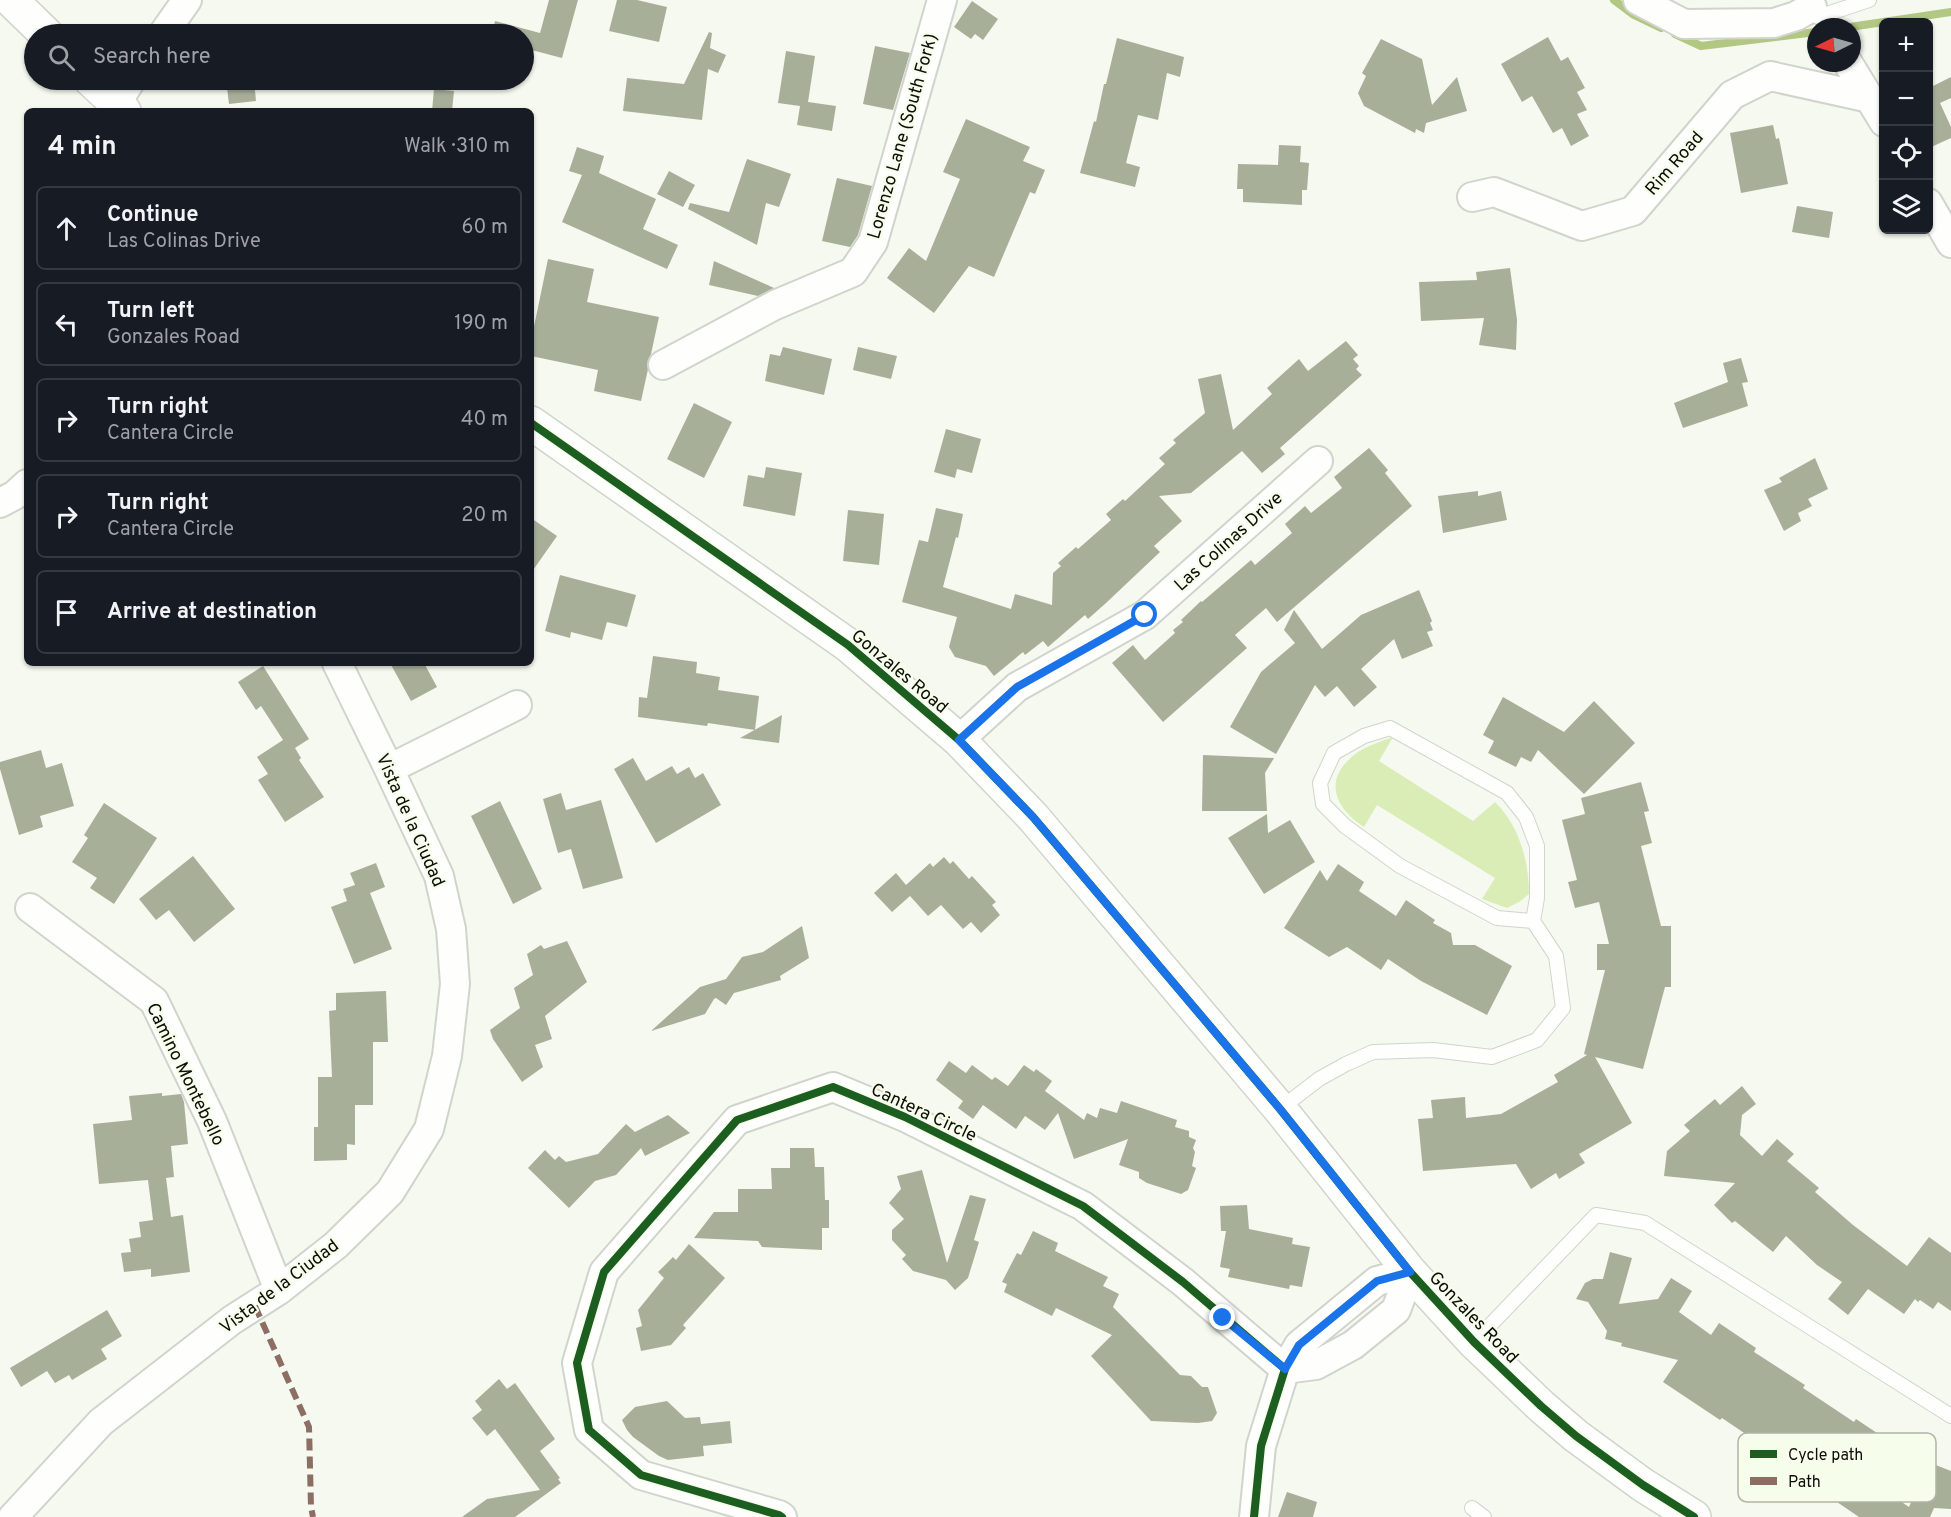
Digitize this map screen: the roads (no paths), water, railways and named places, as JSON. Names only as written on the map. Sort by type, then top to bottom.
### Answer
[{"type":"street","points":[[11,0],[36,24]]},
{"type":"street","points":[[169,24],[187,0]]},
{"type":"street","name":"Lorenzo Lane (South Fork)","points":[[663,366],[775,305],[853,272],[873,242],[942,0]]},
{"type":"street","points":[[1638,0],[1684,24],[1774,23],[1816,13]]},
{"type":"street","points":[[1854,72],[1879,113]]},
{"type":"street","name":"Rim Road","points":[[1472,197],[1494,192],[1582,226],[1633,210],[1732,95],[1770,76],[1870,98]]},
{"type":"street","points":[[109,90],[123,98]]},
{"type":"street","points":[[1933,210],[1951,243]]},
{"type":"street","name":"Gonzales Road","points":[[534,425],[848,645],[959,740],[1033,817],[1280,1109],[1410,1272],[1474,1342],[1576,1436],[1643,1485],[1694,1517]]},
{"type":"street","name":"Las Colinas Drive","points":[[959,740],[1017,687],[1145,615],[1317,461]]},
{"type":"street","points":[[0,503],[24,487]]},
{"type":"street","name":"Vista de la Ciudad","points":[[13,1517],[101,1422],[232,1320],[279,1290],[336,1245],[390,1192],[429,1129],[447,1056],[455,984],[451,929],[439,876],[338,666]]},
{"type":"street","points":[[389,769],[516,705]]},
{"type":"street","name":"Camino Montebello","points":[[30,908],[154,1001],[212,1121],[279,1290]]},
{"type":"street","name":"Cantera Circle","points":[[782,1517],[641,1475],[589,1430],[577,1364],[604,1272],[737,1120],[833,1087],[905,1117],[1083,1206],[1183,1282],[1285,1369]]},
{"type":"street","points":[[1254,1517],[1261,1446],[1285,1369],[1316,1365],[1353,1345],[1396,1310],[1410,1272]]},
{"type":"lane","points":[[1816,13],[1869,0]]},
{"type":"lane","points":[[1280,1109],[1319,1079],[1373,1052],[1433,1050],[1492,1057],[1537,1040],[1563,1008],[1556,956],[1533,921],[1537,898],[1537,846],[1526,817],[1507,793],[1390,728],[1365,735],[1334,753],[1320,783],[1323,804],[1345,826],[1400,866],[1497,918],[1533,921]]},
{"type":"lane","points":[[1474,1342],[1596,1215],[1646,1223],[1951,1416]]},
{"type":"lane","points":[[1472,1508],[1484,1517]]},
{"type":"waterway","points":[[1614,0],[1634,15],[1661,28]]},
{"type":"waterway","points":[[1861,25],[1951,12]]},
{"type":"waterway","points":[[1675,34],[1701,46],[1807,33]]}]
